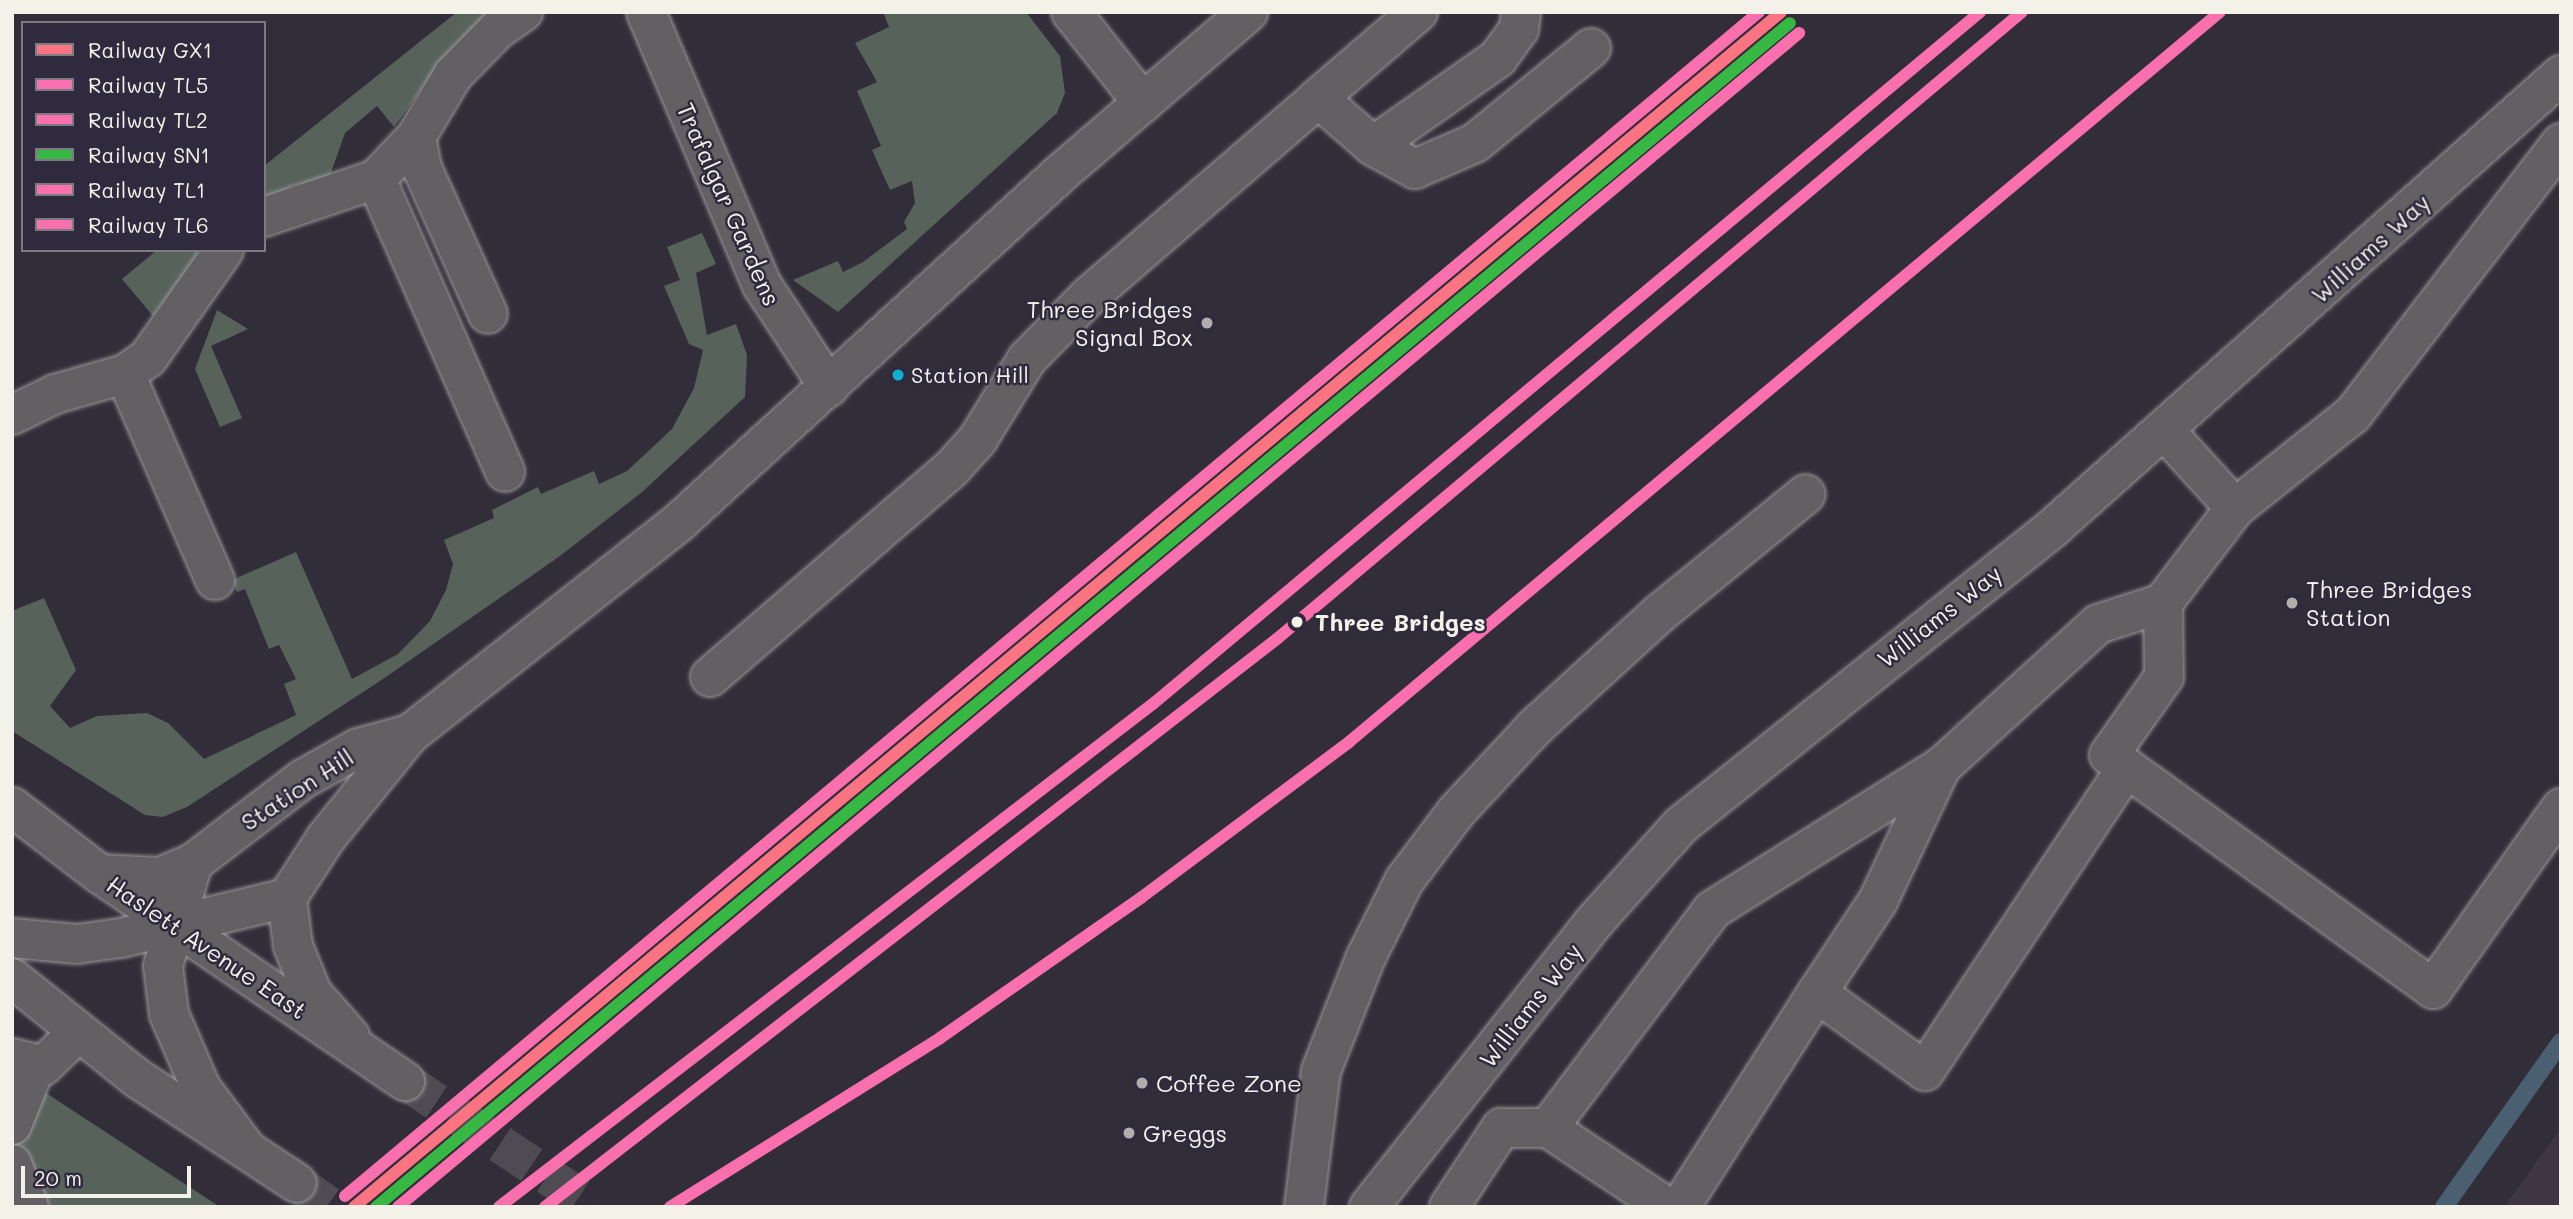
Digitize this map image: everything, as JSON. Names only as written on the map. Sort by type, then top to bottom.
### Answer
[{"type":"street","points":[[266,215],[376,179],[416,137],[453,75],[497,30],[523,12]]},
{"type":"street","name":"Trafalgar Gardens","points":[[646,12],[762,285],[829,387]]},
{"type":"street","points":[[1071,12],[1143,103]]},
{"type":"street","name":"Station Hill","points":[[287,898],[326,838],[410,734],[666,533],[1143,103],[1248,12]]},
{"type":"street","points":[[710,677],[953,467],[978,439],[1027,359],[1081,305],[1418,12]]},
{"type":"street","points":[[1373,146],[1498,58],[1519,29],[1521,12]]},
{"type":"street","points":[[1318,98],[1373,146],[1415,169],[1475,144],[1591,48]]},
{"type":"street","name":"Williams Way","points":[[1369,1207],[1594,922],[1681,824],[2165,431],[2561,75]]},
{"type":"street","points":[[416,137],[422,168],[488,314]]},
{"type":"street","points":[[1548,1128],[1712,910],[1941,766],[2098,624],[2163,603],[2235,508],[2352,415],[2561,143]]},
{"type":"street","points":[[376,179],[505,472]]},
{"type":"street","points":[[12,415],[55,394],[125,374],[148,358],[223,252]]},
{"type":"street","points":[[125,374],[215,580]]},
{"type":"street","points":[[2165,431],[2235,508]]},
{"type":"street","points":[[1304,1207],[1321,1070],[1366,957],[1404,881],[1456,812],[1534,728],[1660,613],[1806,494]]},
{"type":"street","points":[[2163,603],[2164,677],[2109,755],[2433,989],[2561,808]]},
{"type":"street","name":"Station Hill","points":[[100,874],[160,877],[193,863],[303,779],[358,748],[410,734]]},
{"type":"street","points":[[1680,1207],[1878,901],[1941,766]]},
{"type":"street","points":[[1817,993],[1924,1071],[2126,768]]},
{"type":"street","name":"Haslett Avenue East","points":[[12,807],[100,874],[405,1081]]},
{"type":"street","points":[[193,863],[173,924],[163,966],[169,1014],[201,1088],[249,1152]]},
{"type":"street","points":[[12,938],[78,944],[287,898],[293,946],[312,993],[370,1058]]},
{"type":"street","points":[[12,978],[76,1032],[297,1183]]},
{"type":"street","points":[[12,1125],[23,1063],[55,1057],[76,1032]]},
{"type":"street","points":[[1449,1207],[1501,1128],[1548,1128],[1667,1207]]},
{"type":"street","points":[[12,1164],[29,1207]]},
{"type":"shaded area","points":[[457,12],[494,12],[446,55],[394,127],[377,106],[345,133],[329,178],[294,185],[266,199],[266,164]]},
{"type":"shaded area","points":[[883,12],[1026,12],[1060,56],[1065,93],[1057,113],[838,312],[793,280],[838,261],[843,272],[863,262],[907,229],[904,222],[915,203],[912,181],[890,190],[872,150],[881,146],[857,91],[877,82],[855,43],[889,27]]},
{"type":"shaded area","points":[[702,233],[716,264],[696,273],[707,335],[736,324],[747,355],[745,397],[641,493],[560,556],[383,679],[187,807],[163,817],[145,815],[12,731],[12,611],[44,598],[76,670],[50,706],[70,728],[97,716],[147,713],[168,723],[204,759],[296,715],[284,684],[296,679],[279,645],[269,649],[245,589],[237,592],[232,580],[296,552],[352,679],[398,654],[430,621],[446,590],[453,564],[444,540],[494,518],[492,510],[538,487],[541,494],[594,471],[599,484],[627,471],[672,429],[694,388],[703,350],[689,344],[664,286],[680,280],[667,247]]},
{"type":"shaded area","points":[[155,252],[201,252],[153,316],[122,279]]},
{"type":"shaded area","points":[[217,310],[248,329],[211,346],[242,418],[220,427],[195,369]]},
{"type":"shaded area","points":[[12,1079],[43,1091],[220,1207],[12,1207]]},
{"type":"shaded area","points":[[2561,1128],[2561,1207],[2504,1207]]},
{"type":"waterway","points":[[2444,1207],[2561,1042]]},
{"type":"tunnel","points":[[405,1081],[595,1207]]},
{"type":"tunnel","points":[[297,1183],[331,1207]]},
{"type":"rail line","name":"TL1","points":[[345,1196],[1759,12]]},
{"type":"rail line","name":"GX1","points":[[354,1207],[1781,12]]},
{"type":"rail line","name":"TL5","points":[[499,1207],[1154,703],[1980,12]]},
{"type":"rail line","name":"TL2","points":[[545,1207],[1278,638],[2022,12]]},
{"type":"rail line","name":"TL5","points":[[670,1207],[940,1038],[1142,897],[1349,742],[2220,12]]},
{"type":"rail line","name":"SN1","points":[[376,1207],[1790,23]]},
{"type":"rail line","name":"TL6","points":[[398,1207],[1799,33]]},
{"type":"place","name":"Three Bridges Signal Box","points":[[1207,323]]},
{"type":"place","name":"Station Hill","points":[[898,375]]},
{"type":"place","name":"Three Bridges Station","points":[[2292,603]]},
{"type":"place","name":"Three Bridges","points":[[1297,622]]},
{"type":"place","name":"Coffee Zone","points":[[1142,1083]]},
{"type":"place","name":"Greggs","points":[[1129,1133]]}]
